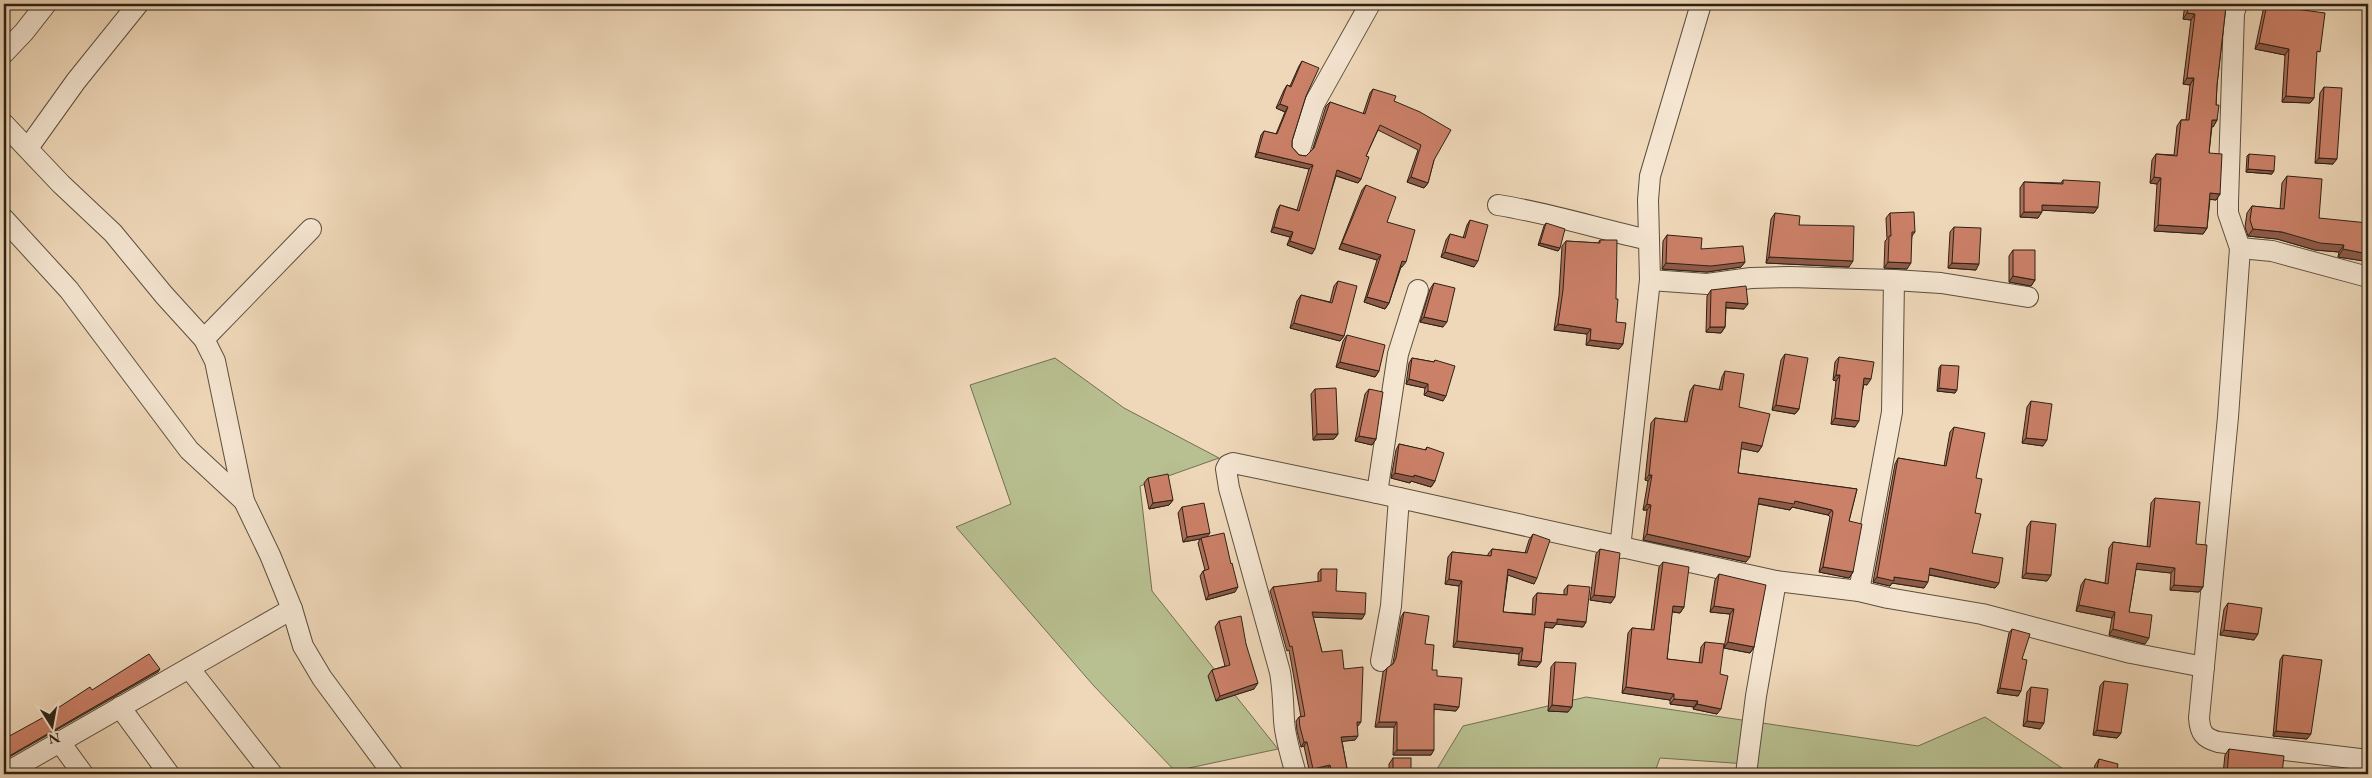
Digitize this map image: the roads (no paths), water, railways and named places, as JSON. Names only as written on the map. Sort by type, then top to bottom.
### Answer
[{"type":"street","points":[[4,53],[24,32],[46,4]]},
{"type":"street","points":[[28,148],[76,81],[138,4]]},
{"type":"street","points":[[1300,148],[1314,104],[1370,4]]},
{"type":"street","points":[[1620,548],[1650,280],[1648,200],[1650,176],[1701,4]]},
{"type":"street","points":[[2237,4],[2234,23],[2228,213],[2240,248],[2228,417],[2199,718],[2200,729],[2204,737],[2218,742],[2368,760]]},
{"type":"street","points":[[4,124],[60,184],[113,233],[164,295],[204,339],[217,370],[244,501],[270,555],[292,609],[303,646],[322,678],[393,774]]},
{"type":"street","points":[[1498,205],[1536,212],[1576,224],[1650,240]]},
{"type":"street","points":[[4,219],[69,290],[189,450],[244,501]]},
{"type":"street","points":[[204,339],[311,229]]},
{"type":"street","points":[[2240,248],[2290,255],[2368,277]]},
{"type":"street","points":[[1650,280],[1707,284],[1790,277],[1894,280],[1940,284],[2028,297]]},
{"type":"street","points":[[1859,591],[1892,412],[1894,280]]},
{"type":"street","points":[[1378,493],[1398,354],[1418,290]]},
{"type":"street","points":[[1296,774],[1287,740],[1284,720],[1285,698],[1280,672],[1229,488],[1226,469],[1228,465],[1233,463],[1776,581],[1859,591],[1888,598],[1982,614],[2131,653],[2204,667]]},
{"type":"street","points":[[1381,661],[1391,606],[1399,498]]},
{"type":"street","points":[[1746,774],[1756,696],[1776,581]]},
{"type":"street","points":[[4,774],[58,741],[292,609]]},
{"type":"street","points":[[189,668],[272,774]]},
{"type":"street","points":[[120,707],[169,774]]},
{"type":"street","points":[[58,741],[83,774]]}]
